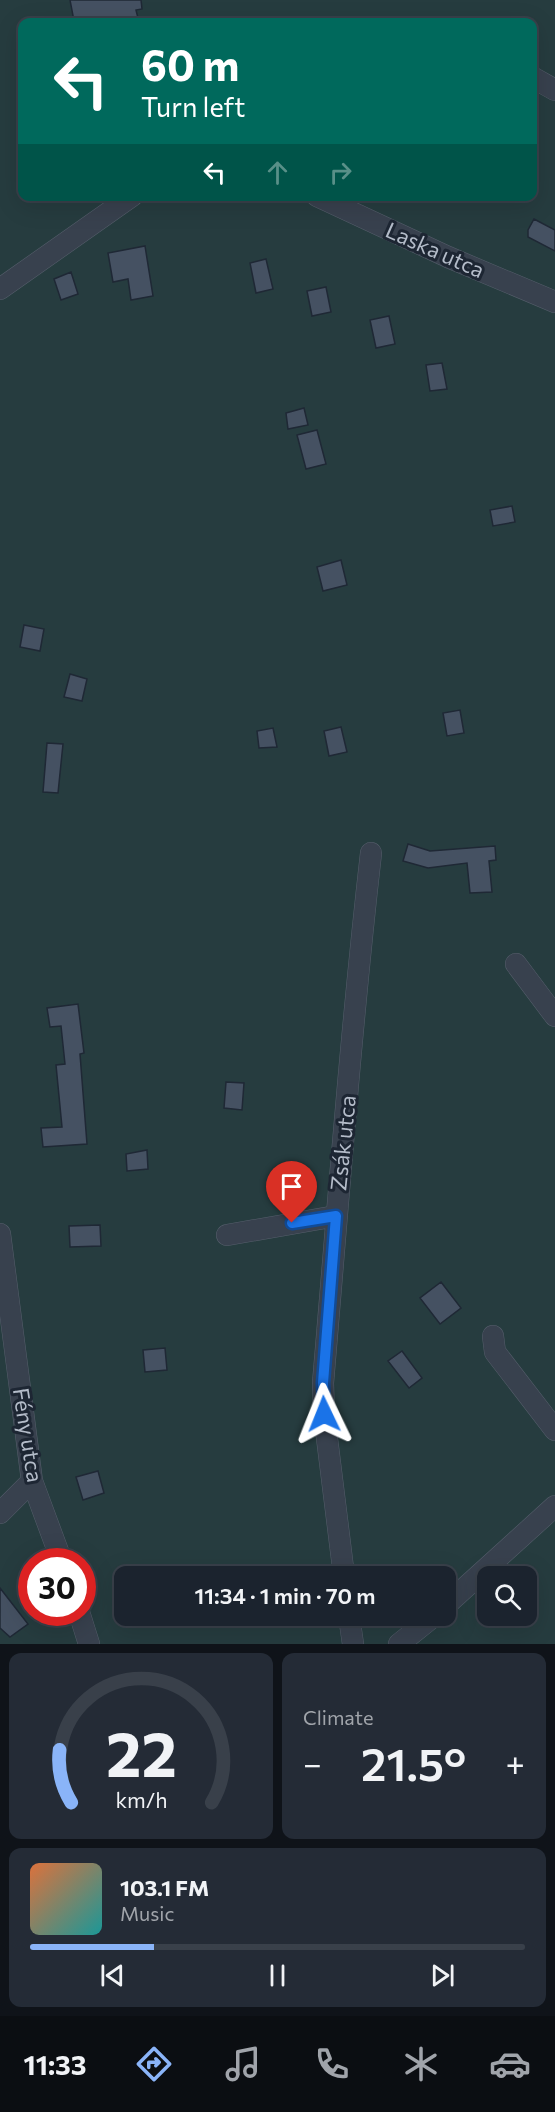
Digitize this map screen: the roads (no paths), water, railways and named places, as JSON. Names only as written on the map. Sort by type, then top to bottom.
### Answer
[{"type":"street","points":[[537,80],[555,90]]},
{"type":"street","points":[[0,289],[125,201]]},
{"type":"street","name":"Laska utca","points":[[328,201],[448,257],[555,302]]},
{"type":"street","name":"Zsák utca","points":[[343,1566],[324,1414],[323,1383],[340,1166],[371,853]]},
{"type":"street","points":[[516,964],[555,1016]]},
{"type":"street","points":[[227,1235],[336,1216]]},
{"type":"street","name":"Fény utca","points":[[0,1234],[32,1481],[57,1548]]},
{"type":"street","points":[[493,1336],[495,1352],[555,1430]]},
{"type":"street","points":[[0,1513],[32,1481]]},
{"type":"street","points":[[456,1596],[555,1506]]},
{"type":"street","points":[[83,1626],[89,1644]]},
{"type":"street","points":[[350,1626],[353,1644]]},
{"type":"street","points":[[399,1644],[422,1626]]}]
